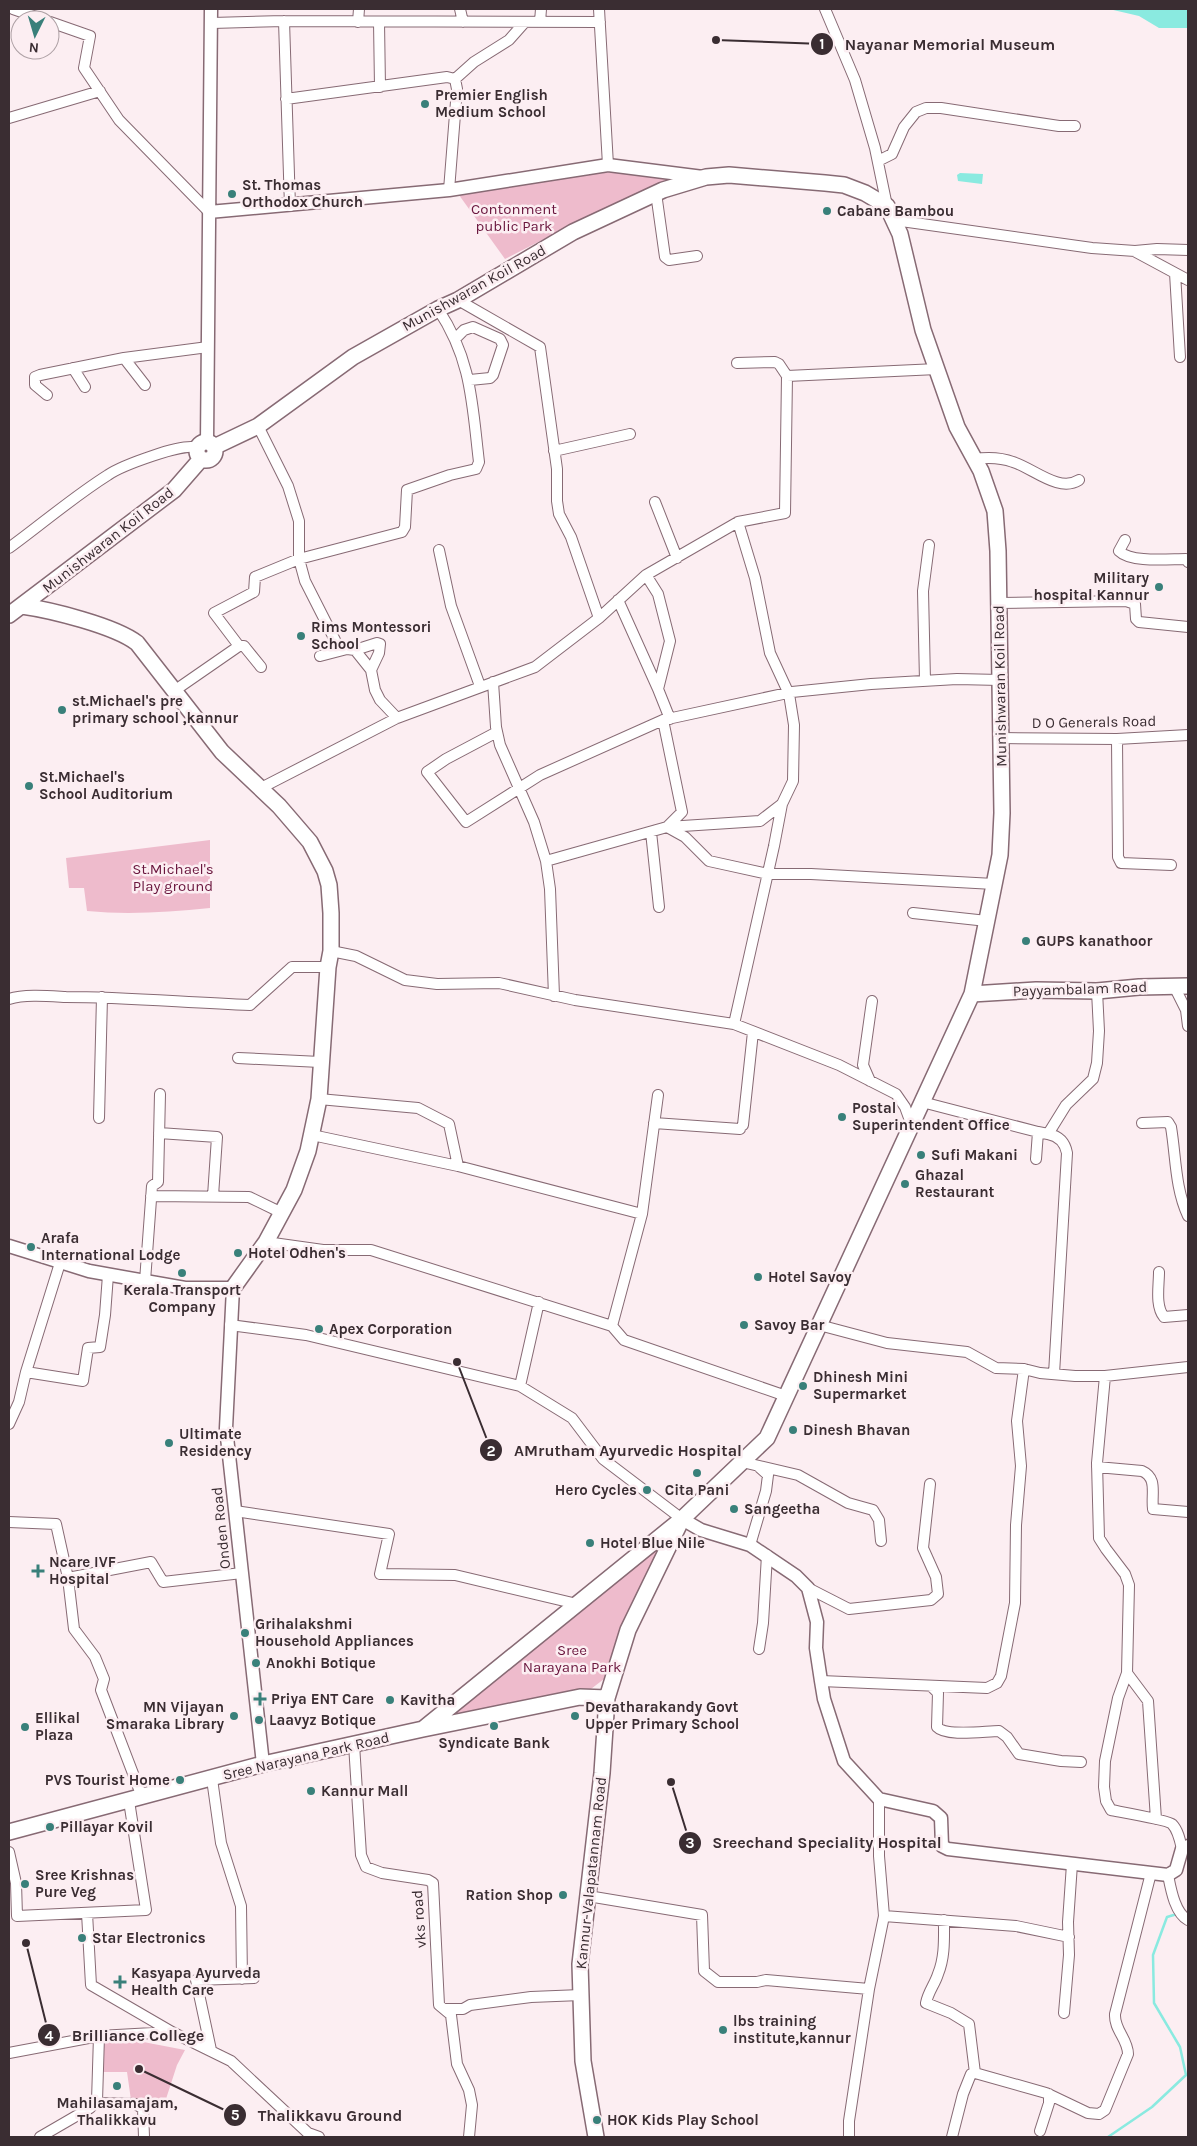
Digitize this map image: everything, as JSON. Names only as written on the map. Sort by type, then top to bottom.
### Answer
[{"type":"main road","name":"Munishwaran Koil Road","points":[[9,615],[15,604],[174,490],[205,449],[258,426],[353,357],[438,309],[458,300],[573,232],[656,193],[706,177],[728,175],[844,185],[865,193],[888,206],[900,234],[923,330],[957,427],[974,459],[995,511],[999,603],[1001,738],[1002,813],[1000,856],[972,994],[767,1438],[682,1519],[423,1729]]},
{"type":"main road","points":[[15,604],[66,616],[130,638],[160,670],[222,752],[261,788],[301,830],[326,870],[331,913],[330,951],[320,1062],[319,1099],[312,1135],[294,1190],[266,1242],[233,1288]]},
{"type":"main road","name":"Payyambalam Road","points":[[972,994],[1036,990],[1097,990],[1181,986]]},
{"type":"main road","name":"Kannur-Valapatannam Road","points":[[596,2137],[583,2061],[580,1964],[602,1773],[607,1698],[628,1630],[682,1519]]},
{"type":"main road","name":"Sree Narayana Park Road","points":[[9,1832],[39,1822],[136,1799],[263,1764],[580,1697],[607,1698]]},
{"type":"street","points":[[9,548],[109,474],[173,450],[192,446],[205,449],[208,347],[211,9]]},
{"type":"street","points":[[358,9],[358,22]]},
{"type":"street","points":[[460,9],[462,22]]},
{"type":"street","points":[[540,22],[541,9]]},
{"type":"street","points":[[599,9],[608,165]]},
{"type":"street","points":[[825,9],[855,80],[878,161],[888,206]]},
{"type":"street","points":[[212,23],[284,21],[600,22]]},
{"type":"street","points":[[284,21],[290,206]]},
{"type":"street","points":[[379,22],[380,87]]},
{"type":"street","points":[[455,79],[474,62],[508,40],[526,22]]},
{"type":"street","points":[[60,26],[90,36],[84,68],[119,120],[209,212],[448,190],[608,165],[706,177]]},
{"type":"street","points":[[286,99],[446,76],[455,79]]},
{"type":"street","points":[[448,190],[458,88],[455,79]]},
{"type":"street","points":[[9,118],[100,91]]},
{"type":"street","points":[[878,161],[892,154],[904,127],[916,112],[926,108],[941,108],[1059,126],[1076,126]]},
{"type":"street","points":[[656,193],[665,258],[669,260],[697,256]]},
{"type":"street","points":[[894,220],[1092,248],[1135,251],[1157,249],[1188,250]]},
{"type":"street","points":[[1135,251],[1188,280]]},
{"type":"street","points":[[1174,273],[1180,357]]},
{"type":"street","points":[[458,300],[540,347],[554,451],[559,514],[571,537],[599,618]]},
{"type":"street","points":[[239,646],[214,613],[254,592],[255,577],[299,559],[402,532],[405,527],[407,490],[450,475],[476,469],[479,462],[470,380],[451,328],[438,309]]},
{"type":"street","points":[[455,339],[464,330],[472,327],[491,334],[500,340],[503,346],[493,376],[470,380]]},
{"type":"street","points":[[47,395],[35,385],[35,377],[40,374],[124,358],[208,347]]},
{"type":"street","points":[[124,358],[144,385]]},
{"type":"street","points":[[261,788],[397,718],[535,667],[599,618],[646,575],[738,522],[785,513],[787,376],[779,364],[775,362],[737,363]]},
{"type":"street","points":[[73,368],[85,386]]},
{"type":"street","points":[[787,376],[937,369]]},
{"type":"street","points":[[258,426],[288,486],[299,521],[299,559],[305,580],[340,650]]},
{"type":"street","points":[[554,451],[630,434]]},
{"type":"street","points":[[974,459],[993,457],[1015,462],[1063,483],[1074,484],[1079,480]]},
{"type":"street","points":[[655,502],[677,558]]},
{"type":"street","points":[[734,1024],[782,804],[793,780],[794,725],[789,694],[770,653],[755,578],[738,522]]},
{"type":"street","points":[[1125,540],[1119,551],[1124,556],[1149,559],[1186,559],[1188,562]]},
{"type":"street","points":[[925,681],[923,591],[929,545]]},
{"type":"street","points":[[439,550],[451,606],[480,686]]},
{"type":"street","points":[[646,575],[658,594],[670,641],[658,689]]},
{"type":"street","points":[[618,600],[658,689],[667,720],[682,812],[667,827]]},
{"type":"street","points":[[999,603],[1126,601],[1135,604],[1136,619],[1139,622],[1188,627]]},
{"type":"street","points":[[320,656],[347,648],[356,650],[372,644],[380,644],[379,653],[371,670]]},
{"type":"street","points":[[174,691],[239,646],[244,646],[261,667]]},
{"type":"street","points":[[356,650],[371,670],[375,690],[380,700],[397,718]]},
{"type":"street","points":[[497,732],[446,759],[427,772],[466,822],[540,774],[667,720],[789,694],[871,684],[1000,680]]},
{"type":"street","points":[[493,682],[497,732],[504,756],[534,822],[546,861],[550,889],[554,996]]},
{"type":"street","name":"D O Generals Road","points":[[1001,738],[1116,739],[1188,735]]},
{"type":"street","points":[[1116,739],[1118,857],[1121,863],[1171,865]]},
{"type":"street","points":[[546,861],[667,827],[760,821],[782,804]]},
{"type":"street","points":[[667,827],[685,837],[709,861],[768,874],[811,874],[994,884]]},
{"type":"street","points":[[651,832],[659,907]]},
{"type":"street","points":[[913,913],[988,921]]},
{"type":"street","points":[[330,951],[356,956],[405,980],[437,984],[499,983],[554,996],[734,1024],[839,1065],[896,1094],[906,1107],[912,1126]]},
{"type":"street","points":[[9,999],[36,996],[102,997],[174,1003],[250,1005],[292,967],[328,968]]},
{"type":"street","points":[[1181,986],[1188,1026]]},
{"type":"street","points":[[1036,1159],[1043,1133],[1066,1104],[1093,1080],[1097,1063],[1099,1031],[1097,990]]},
{"type":"street","points":[[99,1118],[102,997]]},
{"type":"street","points":[[870,1081],[863,1065],[872,1001]]},
{"type":"street","points":[[654,1123],[742,1127],[753,1032]]},
{"type":"street","points":[[238,1058],[320,1062]]},
{"type":"street","points":[[145,1281],[152,1186],[158,1182],[160,1094]]},
{"type":"street","points":[[612,1326],[642,1214],[658,1095]]},
{"type":"street","points":[[319,1099],[418,1108],[449,1124],[458,1166]]},
{"type":"street","points":[[922,1102],[1043,1133],[1062,1140],[1065,1144],[1068,1152],[1054,1374]]},
{"type":"street","points":[[1142,1123],[1168,1122],[1171,1128],[1175,1167],[1182,1203],[1188,1216]]},
{"type":"street","points":[[159,1133],[217,1137],[213,1196]]},
{"type":"street","points":[[312,1135],[458,1166],[642,1214]]},
{"type":"street","points":[[152,1196],[249,1197],[282,1213]]},
{"type":"street","points":[[266,1242],[322,1250],[371,1250],[612,1326],[624,1340],[786,1396]]},
{"type":"street","points":[[9,1246],[89,1272],[185,1288],[233,1288]]},
{"type":"street","points":[[9,1424],[19,1402],[26,1372],[60,1262]]},
{"type":"street","points":[[1159,1272],[1158,1299],[1161,1313],[1164,1317],[1188,1314]]},
{"type":"street","points":[[26,1372],[83,1381],[88,1348],[100,1347],[108,1275]]},
{"type":"street","name":"Onden Road","points":[[233,1288],[226,1428],[263,1764]]},
{"type":"street","points":[[520,1386],[539,1302]]},
{"type":"street","points":[[230,1325],[306,1336],[520,1386],[572,1418],[603,1459],[682,1519],[701,1530],[750,1545],[796,1576],[808,1588],[848,1609],[932,1600],[938,1594],[936,1577],[923,1548],[930,1484]]},
{"type":"street","points":[[820,1325],[887,1344],[967,1352],[996,1368],[1024,1369],[1054,1374],[1105,1376],[1188,1367]]},
{"type":"street","points":[[821,1681],[987,1688],[997,1683],[1001,1676],[1014,1603],[1016,1525],[1021,1466],[1017,1421],[1024,1369]]},
{"type":"street","points":[[808,1588],[817,1622],[816,1648],[824,1699],[844,1760],[879,1799],[933,1811],[941,1818],[942,1846],[948,1849],[1168,1875],[1176,1870],[1185,1847],[1172,1823],[1168,1820],[1111,1810],[1106,1801],[1104,1787],[1105,1761],[1118,1698],[1126,1673],[1129,1584],[1126,1574],[1099,1538],[1097,1467],[1105,1376]]},
{"type":"street","points":[[742,1462],[798,1475],[848,1503],[874,1510],[878,1520],[881,1540]]},
{"type":"street","points":[[750,1545],[768,1475],[758,1466]]},
{"type":"street","points":[[1097,1467],[1148,1473],[1153,1485],[1152,1509],[1188,1512]]},
{"type":"street","points":[[235,1511],[389,1534],[380,1574],[455,1575],[577,1604]]},
{"type":"street","points":[[9,1522],[56,1524],[68,1578],[74,1629],[95,1657],[104,1679],[101,1690],[136,1799],[146,1910],[17,1916],[16,1883],[9,1852]]},
{"type":"street","points":[[759,1649],[764,1623],[767,1555]]},
{"type":"street","points":[[68,1578],[151,1562],[163,1582],[242,1573]]},
{"type":"street","points":[[1126,1673],[1148,1701],[1156,1819]]},
{"type":"street","points":[[932,1686],[938,1693],[937,1727],[941,1732],[950,1734],[999,1731],[1007,1737],[1019,1754],[1061,1761],[1081,1762]]},
{"type":"street","name":"vks road","points":[[354,1744],[361,1855],[366,1867],[382,1873],[428,1880],[433,1883],[439,2005],[451,2015],[460,2072],[470,2090],[472,2105],[469,2137]]},
{"type":"street","points":[[212,1779],[221,1843],[241,1906],[242,1979]]},
{"type":"street","points":[[849,2137],[849,2122],[869,1990],[884,1916],[879,1856],[879,1799]]},
{"type":"street","points":[[1064,2013],[1069,1955],[1072,1864]]},
{"type":"street","points":[[952,2137],[963,2094],[971,2074],[975,2073],[1049,2094],[1088,2113],[1099,2114],[1105,2110],[1128,2054],[1128,2045],[1114,2022],[1115,2014],[1151,1873]]},
{"type":"street","points":[[1168,1875],[1178,1907],[1185,1919]]},
{"type":"street","points":[[588,1896],[702,1915],[704,1971],[718,1982],[757,1982],[766,1980],[869,1990]]},
{"type":"street","points":[[87,1913],[91,1985],[172,2032],[231,2061],[307,2135],[319,2137]]},
{"type":"street","points":[[884,1916],[1016,1926],[1069,1937]]},
{"type":"street","points":[[944,1920],[944,1951],[938,1975],[926,2003],[969,2024],[975,2073]]},
{"type":"street","points":[[211,2050],[196,1980],[254,1978]]},
{"type":"street","points":[[445,2009],[463,2009],[470,2005],[497,2000],[581,1995]]},
{"type":"street","points":[[9,2053],[99,2036],[172,2032]]},
{"type":"street","points":[[40,2137],[90,2108],[97,2101],[99,2036]]},
{"type":"street","points":[[1040,2131],[1049,2103],[1049,2094]]},
{"type":"street","points":[[95,2103],[136,2104],[141,2106],[143,2109],[144,2137]]},
{"type":"green space","name":"Contonment public Park","points":[[632,170],[671,178],[589,216],[505,259],[459,195],[538,180]]},
{"type":"green space","name":"St.Michael's Play ground","points":[[210,840],[210,908],[148,913],[87,911],[84,888],[69,888],[66,858]]},
{"type":"green space","name":"Sree Narayana Park","points":[[677,1526],[623,1627],[604,1679],[587,1692],[435,1723]]},
{"type":"green space","points":[[133,2040],[185,2050],[177,2065],[165,2102],[131,2100],[127,2072],[102,2072],[105,2042]]},
{"type":"water","points":[[1109,9],[1188,9],[1188,28],[1159,28],[1139,16]]},
{"type":"water","points":[[960,173],[983,174],[982,184],[958,181],[957,175]]},
{"type":"waterway","points":[[1108,2137],[1152,2107],[1186,2075],[1180,2047],[1154,2003],[1153,1955],[1167,1917],[1177,1914]]},
{"type":"place","name":"Nayanar Memorial Museum","points":[[716,40]]},
{"type":"place","name":"Premier English Medium School","points":[[425,104]]},
{"type":"place","name":"St. Thomas Orthodox Church","points":[[232,194]]},
{"type":"place","name":"Cabane Bambou","points":[[827,211]]},
{"type":"place","name":"Military hospital Kannur","points":[[1159,587]]},
{"type":"place","name":"Rims Montessori School","points":[[301,636]]},
{"type":"place","name":"st.Michael's pre primary school ,kannur","points":[[62,710]]},
{"type":"place","name":"St.Michael's School Auditorium","points":[[29,786]]},
{"type":"place","name":"GUPS kanathoor","points":[[1026,941]]},
{"type":"place","name":"Postal Superintendent Office","points":[[842,1117]]},
{"type":"place","name":"Sufi Makani","points":[[921,1155]]},
{"type":"place","name":"Ghazal Restaurant","points":[[905,1184]]},
{"type":"place","name":"Arafa International Lodge","points":[[31,1247]]},
{"type":"place","name":"Hotel Odhen's","points":[[238,1253]]},
{"type":"place","name":"Kerala Transport Company","points":[[182,1273]]},
{"type":"place","name":"Hotel Savoy","points":[[758,1277]]},
{"type":"place","name":"Savoy Bar","points":[[744,1325]]},
{"type":"place","name":"Apex Corporation","points":[[319,1329]]},
{"type":"place","name":"AMrutham Ayurvedic Hospital","points":[[457,1362]]},
{"type":"place","name":"Dhinesh Mini Supermarket","points":[[803,1386]]},
{"type":"place","name":"Dinesh Bhavan","points":[[793,1430]]},
{"type":"place","name":"Ultimate Residency","points":[[169,1443]]},
{"type":"place","name":"Cita Pani","points":[[697,1473]]},
{"type":"place","name":"Hero Cycles","points":[[647,1490]]},
{"type":"place","name":"Sangeetha","points":[[734,1509]]},
{"type":"place","name":"Hotel Blue Nile","points":[[590,1543]]},
{"type":"place","name":"Ncare IVF Hospital","points":[[38,1571]]},
{"type":"place","name":"Grihalakshmi Household Appliances","points":[[245,1633]]},
{"type":"place","name":"Anokhi Botique","points":[[256,1663]]},
{"type":"place","name":"Priya ENT Care","points":[[260,1699]]},
{"type":"place","name":"Kavitha","points":[[390,1700]]},
{"type":"place","name":"MN Vijayan Smaraka Library","points":[[234,1716]]},
{"type":"place","name":"Devatharakandy Govt Upper Primary School","points":[[575,1716]]},
{"type":"place","name":"Laavyz Botique","points":[[259,1720]]},
{"type":"place","name":"Syndicate Bank","points":[[494,1726]]},
{"type":"place","name":"Ellikal Plaza","points":[[25,1727]]},
{"type":"place","name":"PVS Tourist Home","points":[[180,1780]]},
{"type":"place","name":"Sreechand Speciality Hospital","points":[[671,1782]]},
{"type":"place","name":"Kannur Mall","points":[[311,1791]]},
{"type":"place","name":"Pillayar Kovil","points":[[50,1827]]},
{"type":"place","name":"Sree Krishnas Pure Veg","points":[[25,1884]]},
{"type":"place","name":"Ration Shop","points":[[563,1895]]},
{"type":"place","name":"Star Electronics","points":[[82,1938]]},
{"type":"place","name":"Brilliance College","points":[[26,1943]]},
{"type":"place","name":"Kasyapa Ayurveda Health Care","points":[[120,1982]]},
{"type":"place","name":"lbs training institute,kannur","points":[[723,2030]]},
{"type":"place","name":"Thalikkavu Ground","points":[[139,2069]]},
{"type":"place","name":"Mahilasamajam, Thalikkavu","points":[[117,2086]]},
{"type":"place","name":"HOK Kids Play School","points":[[597,2120]]}]
